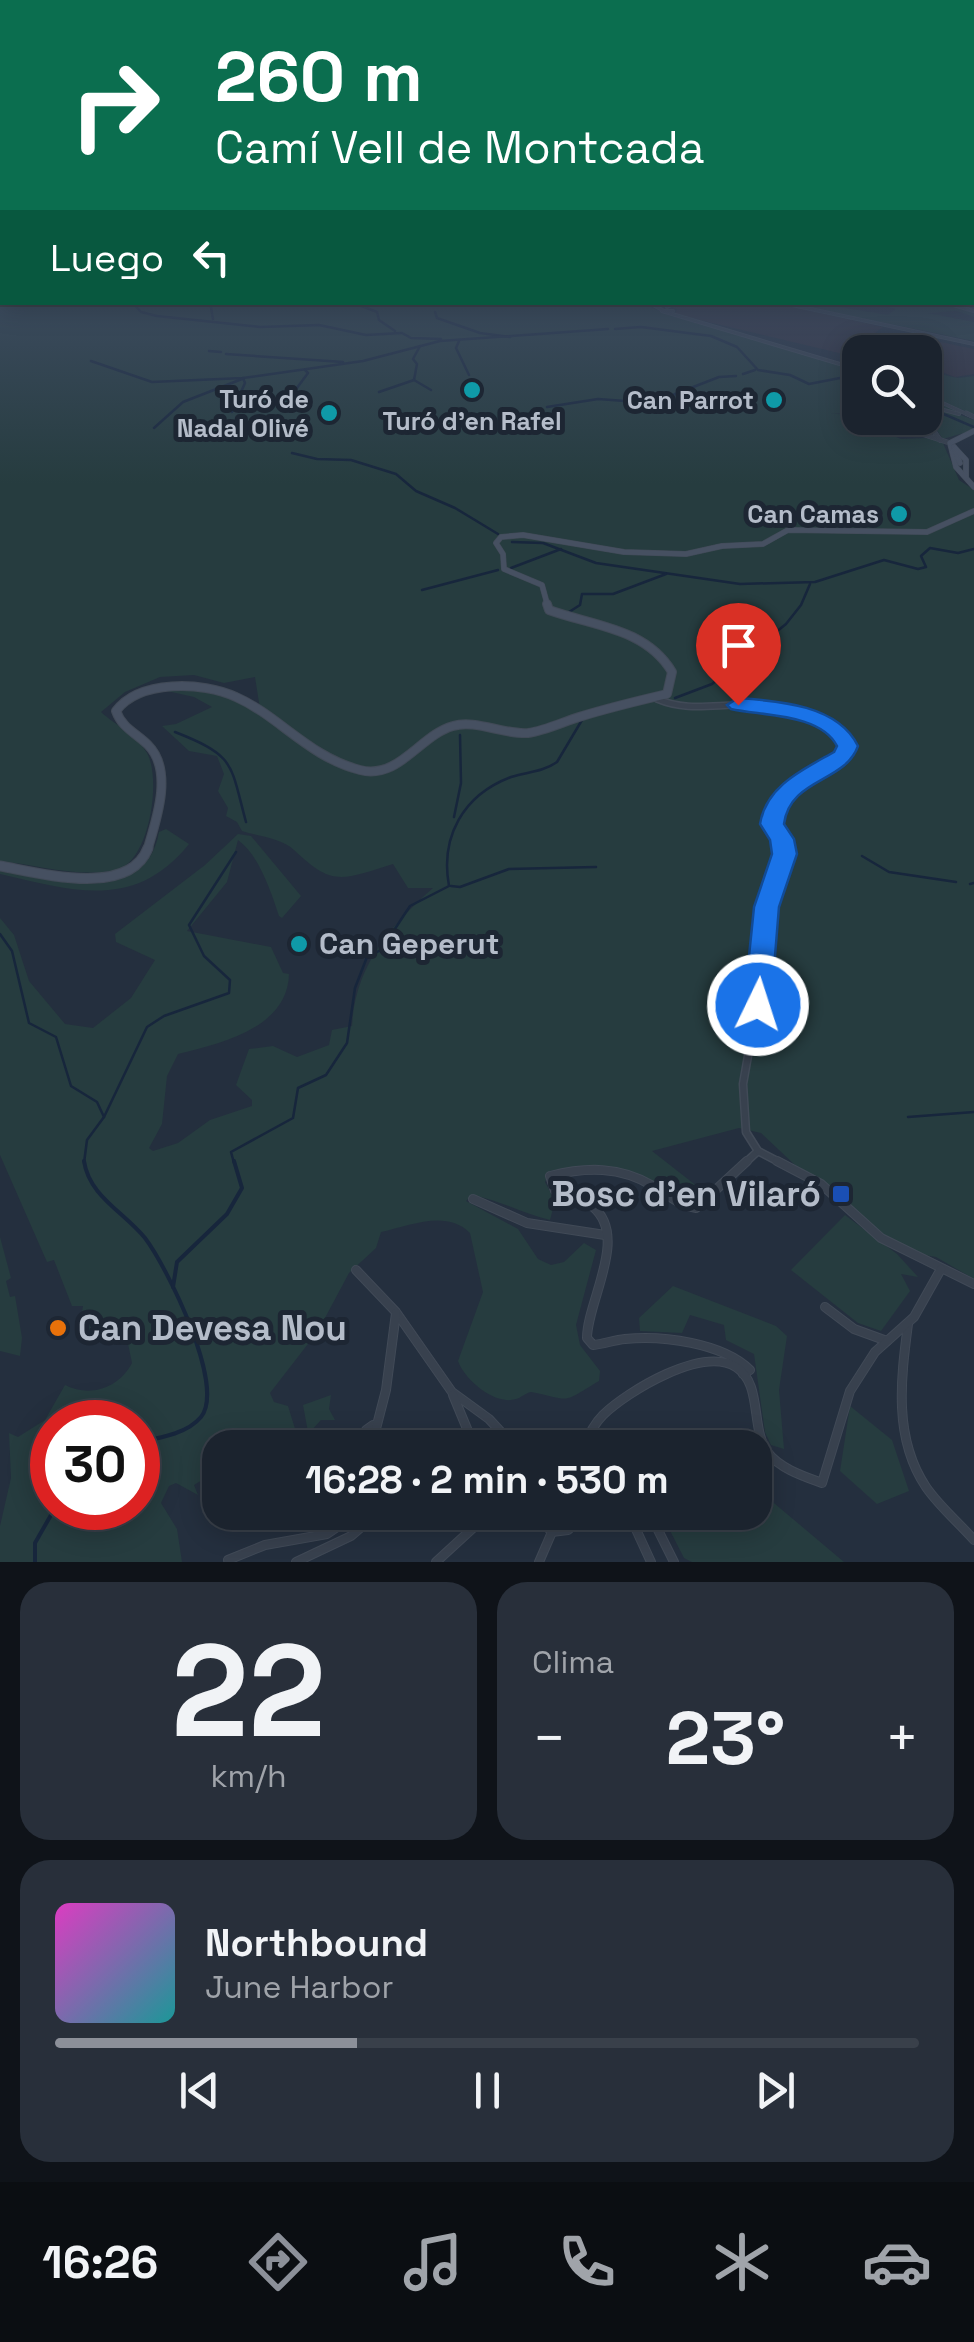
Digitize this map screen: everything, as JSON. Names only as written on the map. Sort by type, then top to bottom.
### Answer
[{"type":"street","points":[[765,339],[842,364]]},
{"type":"street","points":[[948,339],[974,343]]},
{"type":"street","points":[[949,339],[974,343]]},
{"type":"street","points":[[942,403],[974,417]]},
{"type":"street","points":[[942,411],[974,417]]},
{"type":"street","points":[[971,433],[948,450],[973,486]]},
{"type":"street","points":[[923,435],[952,445],[973,486]]},
{"type":"street","points":[[937,435],[941,441]]},
{"type":"street","points":[[957,466],[961,456]]},
{"type":"street","points":[[0,866],[88,878],[118,875],[140,864],[146,856],[159,801],[161,772],[152,750],[122,725],[116,714],[124,698],[152,688],[235,696],[307,747],[362,771],[408,758],[437,733],[456,724],[527,733],[667,694],[672,679],[669,664],[660,652],[631,637],[550,610],[542,585],[504,569],[496,541],[505,536],[523,535],[624,552],[686,554],[722,546],[762,544],[788,530],[927,532],[974,510]]},
{"type":"street","points":[[657,699],[696,710],[738,705],[787,708],[832,728],[846,740],[844,756],[789,790],[772,815],[784,854],[766,907],[758,1005],[743,1084],[746,1132],[758,1151],[821,1184],[881,1238],[974,1284]]},
{"type":"street","points":[[743,1374],[750,1370],[746,1362],[719,1351],[626,1338],[594,1345],[586,1338],[606,1262],[605,1235],[598,1212],[588,1204],[554,1192],[550,1176],[602,1167],[656,1187],[687,1208],[696,1208],[732,1179],[758,1151]]},
{"type":"street","points":[[472,1199],[527,1223],[605,1235]]},
{"type":"street","points":[[356,1270],[396,1312],[452,1392],[468,1430]]},
{"type":"street","points":[[593,1430],[601,1416],[659,1378],[701,1362],[722,1362],[749,1382],[758,1433],[768,1452],[783,1466],[822,1483],[842,1407],[875,1352],[908,1324],[941,1270]]},
{"type":"street","points":[[825,1307],[854,1329],[887,1341]]},
{"type":"street","points":[[374,1430],[386,1390],[396,1312]]},
{"type":"street","points":[[908,1324],[901,1408],[909,1452],[920,1477],[974,1540]]},
{"type":"street","points":[[452,1392],[499,1430]]},
{"type":"street","points":[[366,1430],[375,1423]]},
{"type":"street","points":[[228,1560],[263,1545],[326,1536],[339,1530]]},
{"type":"street","points":[[296,1562],[358,1530]]},
{"type":"street","points":[[436,1562],[472,1530]]},
{"type":"street","points":[[550,1530],[568,1530]]},
{"type":"street","points":[[636,1530],[651,1562]]},
{"type":"street","points":[[659,1530],[674,1562]]},
{"type":"street","points":[[539,1562],[552,1532]]},
{"type":"shaded area","points":[[780,339],[842,339],[842,354]]},
{"type":"shaded area","points":[[942,342],[974,349],[974,374],[955,377],[942,372]]},
{"type":"green space","points":[[0,339],[756,339],[842,365],[842,414],[831,413],[842,415],[842,435],[892,435],[943,443],[959,480],[974,490],[974,508],[966,512],[974,513],[974,1279],[936,1257],[913,1253],[870,1226],[839,1194],[796,1166],[761,1133],[739,1128],[652,1151],[707,1194],[691,1203],[649,1179],[621,1169],[582,1166],[550,1171],[545,1182],[555,1201],[550,1220],[482,1197],[472,1195],[466,1201],[518,1229],[538,1259],[551,1265],[564,1262],[584,1243],[596,1250],[576,1325],[580,1345],[600,1371],[599,1381],[566,1398],[531,1392],[508,1400],[481,1389],[458,1361],[483,1292],[470,1233],[450,1222],[439,1221],[381,1232],[376,1248],[349,1273],[318,1331],[270,1393],[274,1402],[288,1406],[295,1430],[202,1430],[202,1480],[194,1485],[198,1495],[176,1483],[169,1486],[161,1503],[177,1529],[182,1562],[0,1562],[0,1526],[11,1478],[9,1433],[18,1437],[30,1429],[30,1530],[160,1530],[160,1400],[56,1400],[65,1385],[84,1391],[112,1384],[132,1363],[127,1339],[93,1338],[81,1319],[83,1306],[72,1306],[54,1260],[47,1262],[0,1155],[0,918],[14,935],[29,981],[65,1024],[93,1028],[131,998],[155,960],[116,942],[115,934],[205,865],[238,834],[251,836],[301,896],[282,918],[279,916],[258,864],[238,840],[227,882],[187,931],[271,947],[283,973],[289,974],[286,993],[265,1020],[249,1030],[178,1054],[167,1076],[162,1124],[149,1148],[153,1151],[178,1143],[210,1120],[252,1106],[252,1100],[236,1085],[249,1049],[273,1046],[297,1057],[329,1045],[332,1030],[352,1026],[360,984],[368,966],[389,933],[433,888],[408,888],[393,864],[349,876],[329,875],[289,846],[242,831],[237,822],[226,816],[228,808],[218,791],[224,774],[217,756],[189,751],[162,726],[176,724],[212,707],[194,697],[158,689],[210,693],[260,709],[255,677],[224,683],[194,675],[160,677],[125,692],[101,712],[147,753],[152,800],[150,819],[137,853],[116,870],[87,873],[0,861]]},
{"type":"green space","points":[[942,375],[974,376],[974,415],[942,401]]},
{"type":"green space","points":[[942,404],[966,415],[944,409],[974,420],[974,430],[943,439]]},
{"type":"green space","points":[[166,829],[189,844],[168,865],[125,887],[78,890],[0,874],[71,883],[117,880],[136,871],[151,856],[159,832]]},
{"type":"green space","points":[[845,1215],[897,1254],[918,1277],[901,1274],[910,1291],[881,1331],[858,1323],[791,1270]]},
{"type":"green space","points":[[0,1237],[11,1278],[6,1281],[10,1297],[15,1296],[22,1338],[20,1356],[0,1351]]},
{"type":"green space","points":[[673,1286],[776,1326],[787,1336],[779,1390],[784,1449],[772,1445],[772,1430],[765,1430],[754,1354],[726,1340],[724,1325],[690,1315],[682,1333],[640,1331],[639,1318]]},
{"type":"green space","points":[[331,1395],[329,1409],[335,1420],[321,1420],[308,1430],[303,1405]]},
{"type":"green space","points":[[850,1406],[892,1440],[909,1491],[877,1504],[840,1471]]},
{"type":"green space","points":[[772,1501],[844,1562],[692,1562],[684,1558],[670,1530],[772,1530]]},
{"type":"waterway","points":[[420,346],[469,339]]},
{"type":"waterway","points":[[718,339],[737,347],[758,370],[790,375],[809,384],[842,378]]},
{"type":"waterway","points":[[459,341],[456,348],[469,375]]},
{"type":"waterway","points":[[243,378],[363,361],[420,346]]},
{"type":"waterway","points":[[414,380],[417,364],[413,359],[420,346]]},
{"type":"waterway","points":[[209,351],[221,352]]},
{"type":"waterway","points":[[226,354],[343,362]]},
{"type":"waterway","points":[[91,361],[152,382],[243,378]]},
{"type":"waterway","points":[[291,396],[308,373],[305,370]]},
{"type":"waterway","points":[[743,374],[755,370]]},
{"type":"waterway","points":[[547,407],[598,399],[652,403],[719,377],[736,376]]},
{"type":"waterway","points":[[232,412],[245,383],[243,378]]},
{"type":"waterway","points":[[154,428],[183,402],[242,379]]},
{"type":"waterway","points":[[379,392],[414,380]]},
{"type":"waterway","points":[[414,380],[431,390]]},
{"type":"waterway","points":[[942,413],[974,427]]},
{"type":"waterway","points":[[292,453],[317,459],[351,460],[396,474],[416,491],[455,508],[498,534]]},
{"type":"waterway","points":[[512,542],[543,543],[560,549]]},
{"type":"waterway","points":[[560,549],[596,563],[740,584],[815,582],[884,560],[918,569],[926,567],[921,556],[930,548],[958,553],[974,549]]},
{"type":"waterway","points":[[511,568],[560,549]]},
{"type":"waterway","points":[[422,590],[498,570]]},
{"type":"waterway","points":[[569,612],[580,605],[582,594],[613,594],[666,574]]},
{"type":"waterway","points":[[675,698],[712,684],[786,624],[801,605],[810,584]]},
{"type":"waterway","points":[[234,1163],[231,1152],[293,1118],[298,1088],[326,1075],[347,1043],[355,988],[367,957],[381,950],[410,906],[449,886],[448,851],[468,806],[494,785],[557,762],[582,720]]},
{"type":"waterway","points":[[175,732],[220,755],[233,774],[246,822]]},
{"type":"waterway","points":[[454,817],[461,783],[460,735]]},
{"type":"waterway","points":[[104,1117],[147,1027],[164,1016],[229,993],[230,980],[204,956],[189,925],[236,852]]},
{"type":"waterway","points":[[862,856],[889,872],[956,882]]},
{"type":"waterway","points":[[451,886],[460,887],[509,869],[596,867]]},
{"type":"waterway","points":[[970,884],[974,883]]},
{"type":"waterway","points":[[0,934],[12,951],[29,1023],[56,1037],[71,1086],[97,1102],[104,1117]]},
{"type":"waterway","points":[[908,1117],[974,1112]]},
{"type":"waterway","points":[[84,1162],[87,1140],[104,1117]]},
{"type":"waterway","points":[[173,1287],[177,1262],[227,1214],[242,1188],[234,1161]]},
{"type":"waterway","points":[[84,1162],[93,1184],[145,1238],[173,1287]]},
{"type":"waterway","points":[[160,1437],[195,1423],[207,1402],[200,1354],[173,1287]]},
{"type":"waterway","points":[[35,1562],[35,1543],[42,1530]]},
{"type":"place","name":"Turó d'en Rafel","points":[[472,390]]},
{"type":"place","name":"Can Parrot","points":[[774,400]]},
{"type":"place","name":"Turó de Nadal Olivé","points":[[329,413]]},
{"type":"place","name":"Can Camas","points":[[899,514]]},
{"type":"place","name":"Can Geperut","points":[[299,944]]},
{"type":"place","name":"Bosc d'en Vilaró","points":[[841,1194]]},
{"type":"place","name":"Can Devesa Nou","points":[[58,1328]]},
{"type":"route","points":[[738,705],[787,708],[841,732],[848,746],[844,756],[800,781],[775,806],[772,824],[782,839],[784,854],[766,907],[758,1005]]}]
